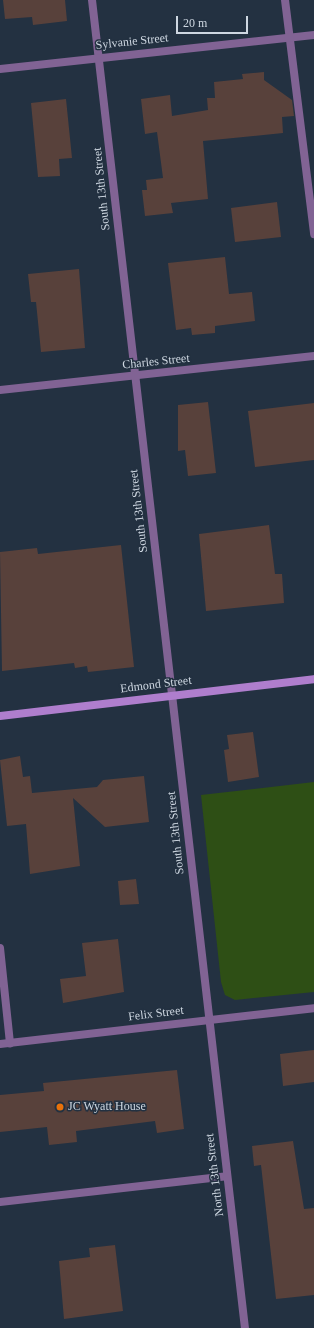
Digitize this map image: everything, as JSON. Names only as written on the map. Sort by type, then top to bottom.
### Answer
[{"type":"street","name":"South 13th Street","points":[[92,0],[173,695],[208,1019]]},
{"type":"street","points":[[285,0],[314,234]]},
{"type":"street","name":"Sylvanie Street","points":[[0,69],[314,35]]},
{"type":"street","name":"Charles Street","points":[[0,390],[314,356]]},
{"type":"street","name":"Edmond Street","points":[[0,716],[314,679]]},
{"type":"street","points":[[0,948],[10,1043]]},
{"type":"street","name":"Felix Street","points":[[0,1044],[314,1008]]},
{"type":"street","name":"North 13th Street","points":[[208,1019],[246,1328]]},
{"type":"street","points":[[0,1202],[228,1176]]},
{"type":"green space","points":[[314,782],[314,992],[235,1000],[225,995],[221,982],[201,795]]},
{"type":"building","points":[[3,0],[65,0],[67,21],[33,25],[32,17],[5,19]]},
{"type":"building","points":[[264,72],[264,80],[292,100],[294,116],[282,117],[283,133],[203,141],[208,199],[171,203],[173,213],[145,216],[142,190],[147,190],[146,180],[163,178],[157,132],[145,134],[141,99],[170,95],[172,116],[208,110],[207,98],[215,98],[214,82],[243,79],[242,74]]},
{"type":"building","points":[[66,99],[72,158],[59,159],[60,176],[38,177],[31,103]]},
{"type":"building","points":[[277,202],[281,237],[235,242],[231,208]]},
{"type":"building","points":[[225,257],[229,294],[252,292],[255,321],[215,326],[215,333],[192,335],[191,328],[176,330],[168,263]]},
{"type":"building","points":[[79,269],[85,348],[41,352],[36,302],[31,302],[28,274]]},
{"type":"building","points":[[208,402],[216,473],[188,476],[185,450],[178,451],[178,405]]},
{"type":"building","points":[[314,403],[314,460],[255,467],[248,411]]},
{"type":"building","points":[[269,525],[275,574],[282,574],[284,603],[206,611],[199,534]]},
{"type":"building","points":[[121,545],[134,667],[88,672],[87,666],[75,668],[74,663],[2,671],[0,552],[37,548],[38,554]]},
{"type":"building","points":[[253,732],[259,777],[228,782],[224,750],[229,749],[227,735]]},
{"type":"building","points":[[20,756],[23,777],[30,776],[32,793],[97,787],[103,780],[144,776],[149,822],[105,827],[73,798],[80,866],[30,874],[26,824],[7,826],[0,760]]},
{"type":"building","points":[[136,879],[139,904],[120,905],[118,881]]},
{"type":"building","points":[[118,939],[124,992],[63,1003],[60,979],[86,976],[82,943]]},
{"type":"building","points":[[314,1050],[314,1082],[283,1086],[280,1054]]},
{"type":"building","points":[[177,1070],[184,1129],[157,1133],[155,1121],[76,1131],[77,1142],[49,1145],[47,1127],[0,1132],[0,1095],[44,1091],[43,1083]]},
{"type":"building","points":[[293,1141],[304,1209],[314,1208],[314,1295],[276,1299],[261,1165],[254,1166],[252,1146]]},
{"type":"building","points":[[115,1245],[123,1311],[64,1319],[59,1261],[90,1257],[89,1248]]},
{"type":"place","name":"JC Wyatt House","points":[[60,1107]]}]
